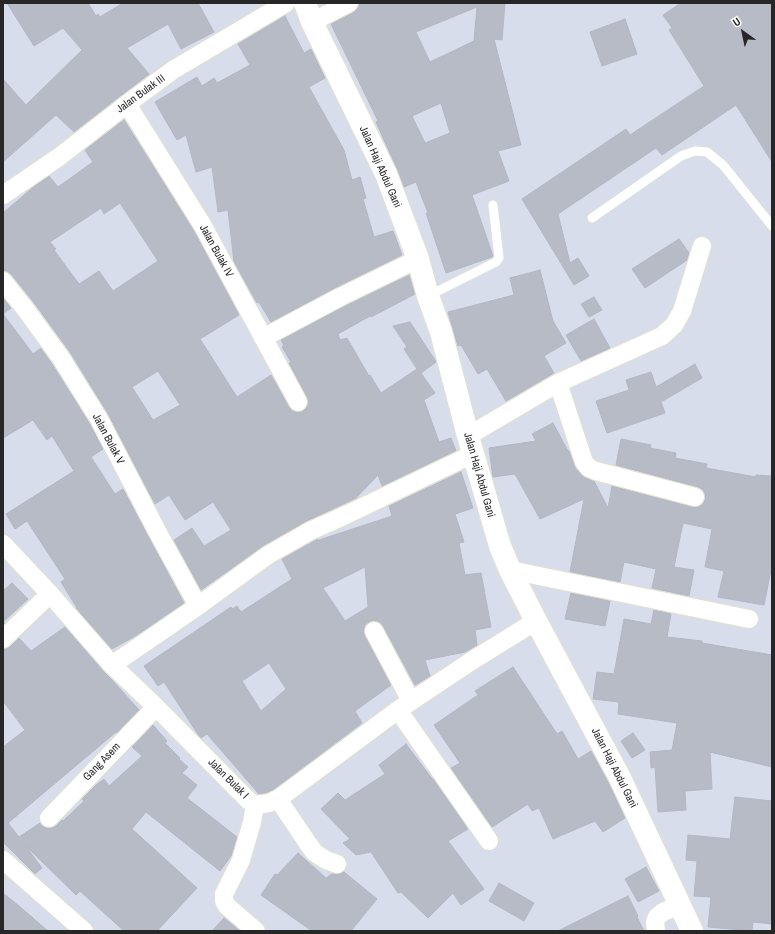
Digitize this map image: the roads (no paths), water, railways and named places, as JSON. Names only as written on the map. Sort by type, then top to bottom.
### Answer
[{"type":"street","name":"Jalan Bulak III","points":[[3,195],[59,157],[173,70],[286,3]]},
{"type":"street","points":[[308,12],[350,3]]},
{"type":"street","name":"Jalan Haji Abdul Gani","points":[[308,12],[386,174],[418,259],[428,296],[441,332],[500,546],[510,570],[620,778],[692,931]]},
{"type":"street","name":"Jalan Bulak IV","points":[[127,104],[203,226],[298,402]]},
{"type":"street","points":[[112,665],[198,606],[268,555],[310,531],[348,514],[471,445],[558,384],[662,336],[674,325],[682,311],[702,246]]},
{"type":"street","points":[[263,338],[340,297],[418,259]]},
{"type":"street","name":"Jalan Bulak V","points":[[3,281],[61,358],[99,419],[198,606]]},
{"type":"street","points":[[558,384],[584,462],[589,468],[695,497]]},
{"type":"street","name":"Jalan Bulak I","points":[[3,544],[50,594],[112,665],[248,800],[255,805],[269,803],[278,799],[404,705],[472,660],[536,621]]},
{"type":"street","points":[[510,570],[749,619]]},
{"type":"street","points":[[3,639],[50,594]]},
{"type":"street","points":[[374,631],[404,705],[489,841]]},
{"type":"street","name":"Gang Asem","points":[[49,818],[156,707]]},
{"type":"street","points":[[278,799],[315,853],[326,860],[337,864]]},
{"type":"street","points":[[255,805],[252,822],[241,860],[224,894],[224,901],[227,906],[256,931]]},
{"type":"street","points":[[3,860],[84,931]]},
{"type":"street","points":[[656,931],[655,922],[657,917],[663,912],[680,905]]},
{"type":"lane","points":[[592,218],[681,156],[695,151],[707,152],[722,165],[772,226]]},
{"type":"lane","points":[[428,296],[496,262],[499,258],[493,205]]}]
